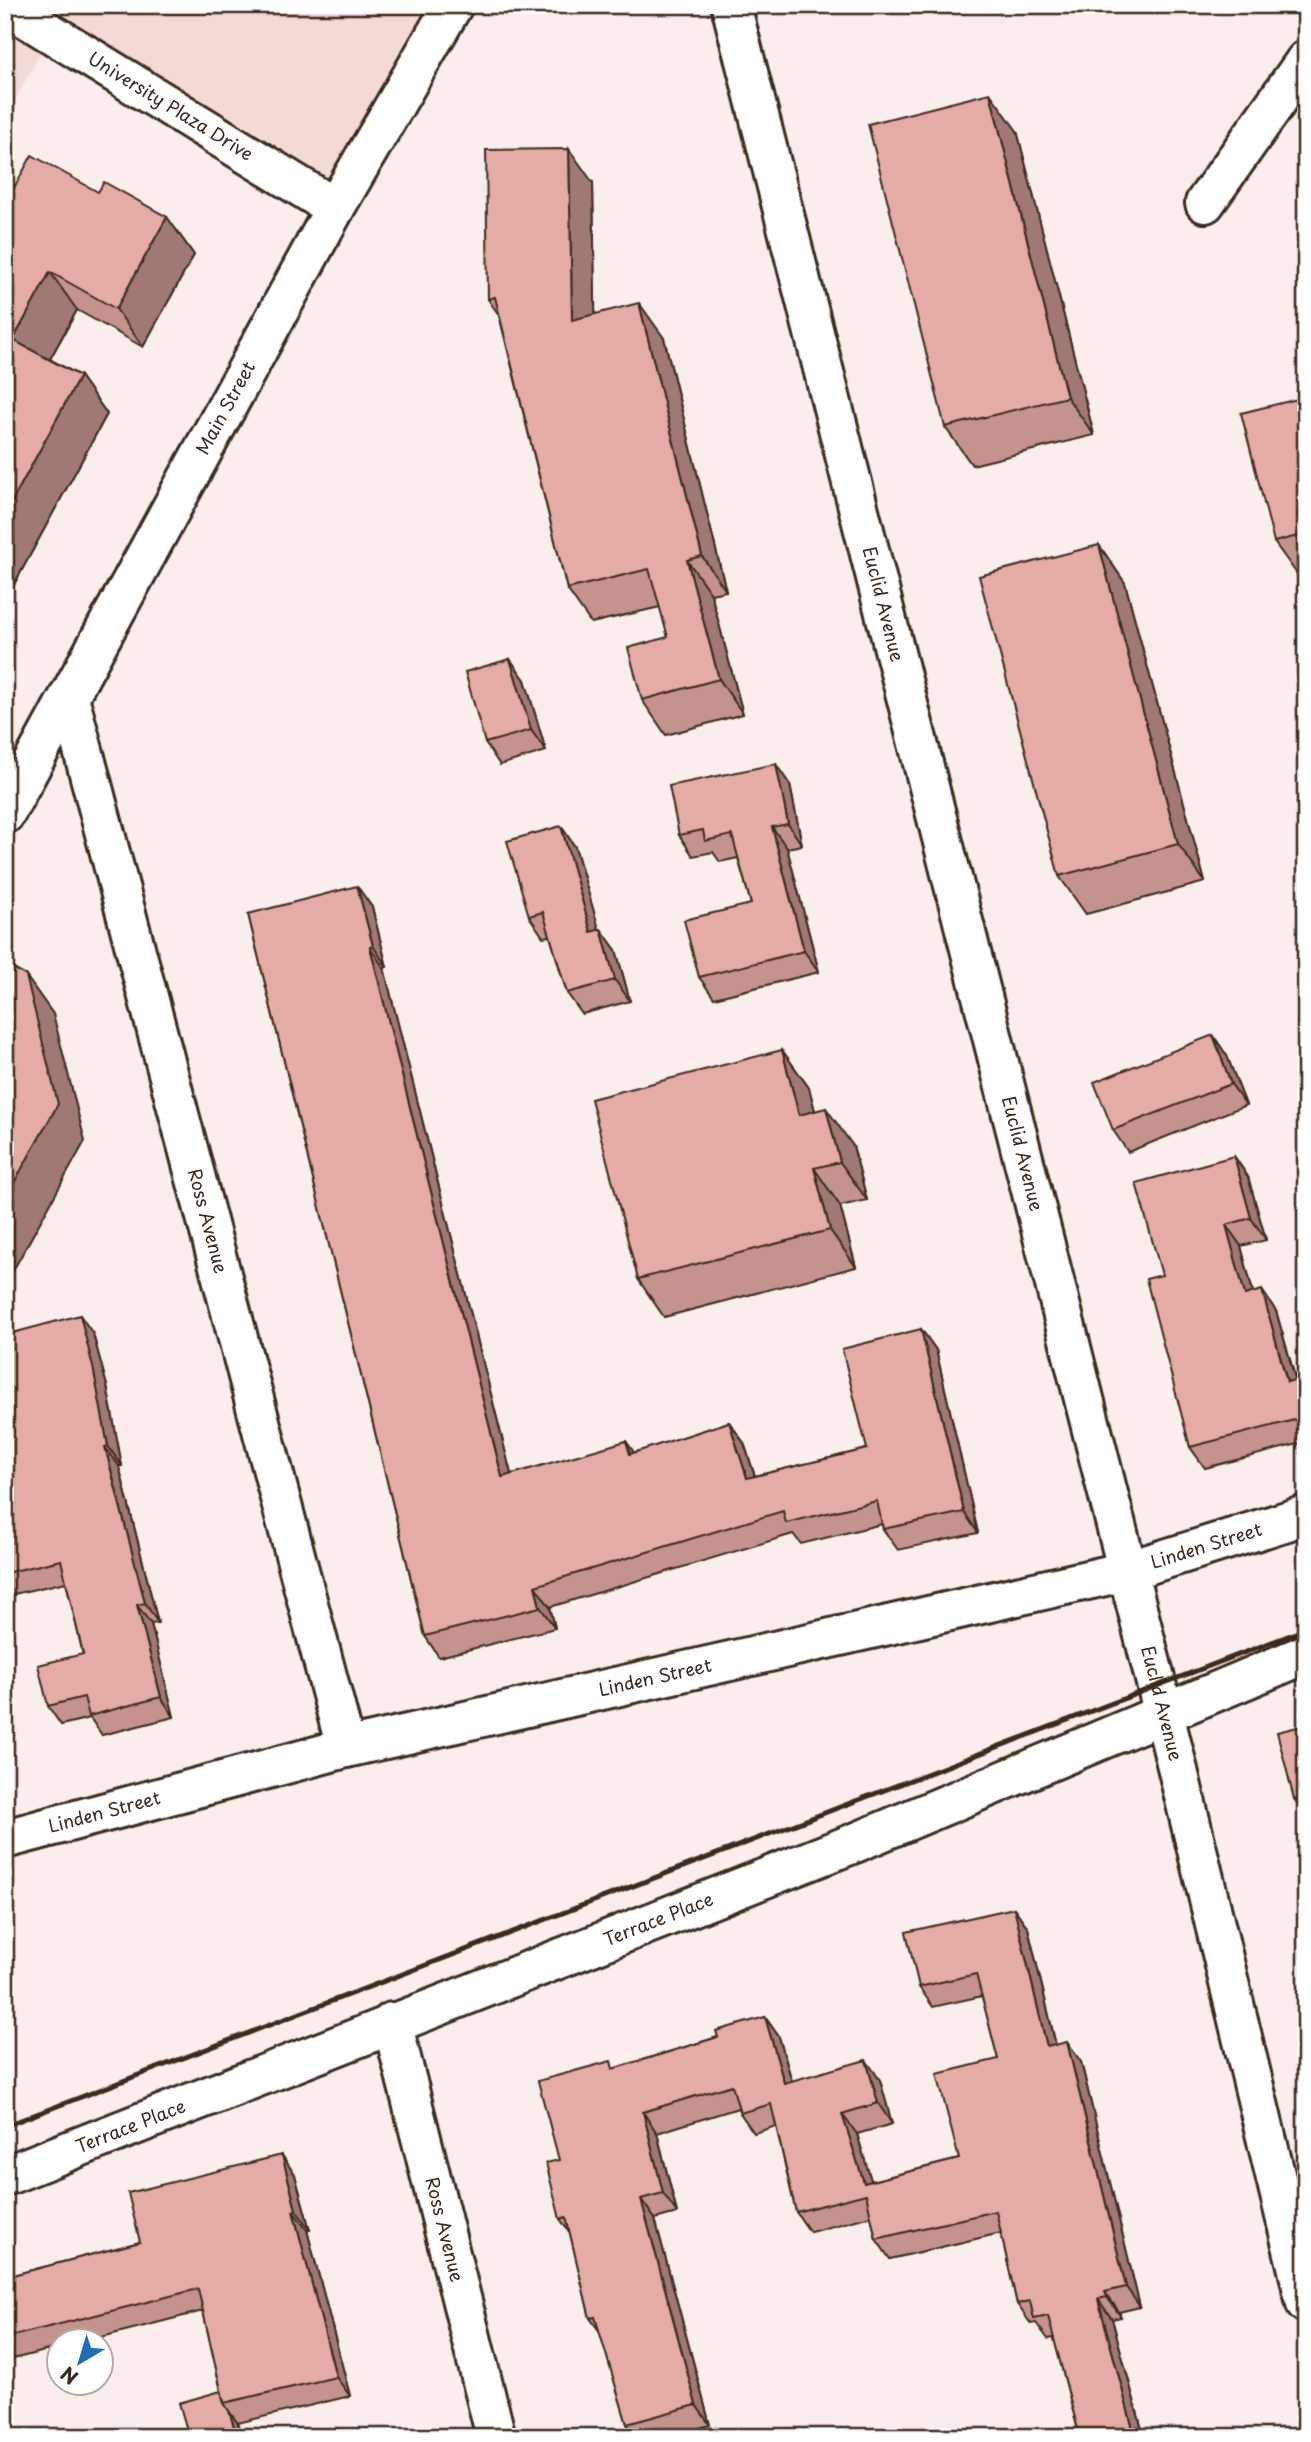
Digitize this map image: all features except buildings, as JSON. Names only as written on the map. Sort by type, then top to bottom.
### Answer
[{"type":"street","name":"University Plaza Drive","points":[[5,5],[335,208]]},
{"type":"street","name":"Main Street","points":[[5,814],[335,208],[453,5]]},
{"type":"street","name":"Euclid Avenue","points":[[731,5],[1164,1716],[1306,2304]]},
{"type":"street","points":[[1205,203],[1306,60]]},
{"type":"street","name":"Ross Avenue","points":[[69,696],[346,1748]]},
{"type":"street","name":"Linden Street","points":[[5,1839],[346,1748],[1127,1572],[1306,1515]]},
{"type":"street","name":"Terrace Place","points":[[5,2176],[392,2022],[857,1842],[1164,1716],[1306,1654]]},
{"type":"street","name":"Ross Avenue","points":[[392,2022],[496,2437]]},
{"type":"shaded area","points":[[5,5],[452,5],[335,208],[51,34],[5,118]]},
{"type":"railway","points":[[5,2126],[1306,1629]]}]
